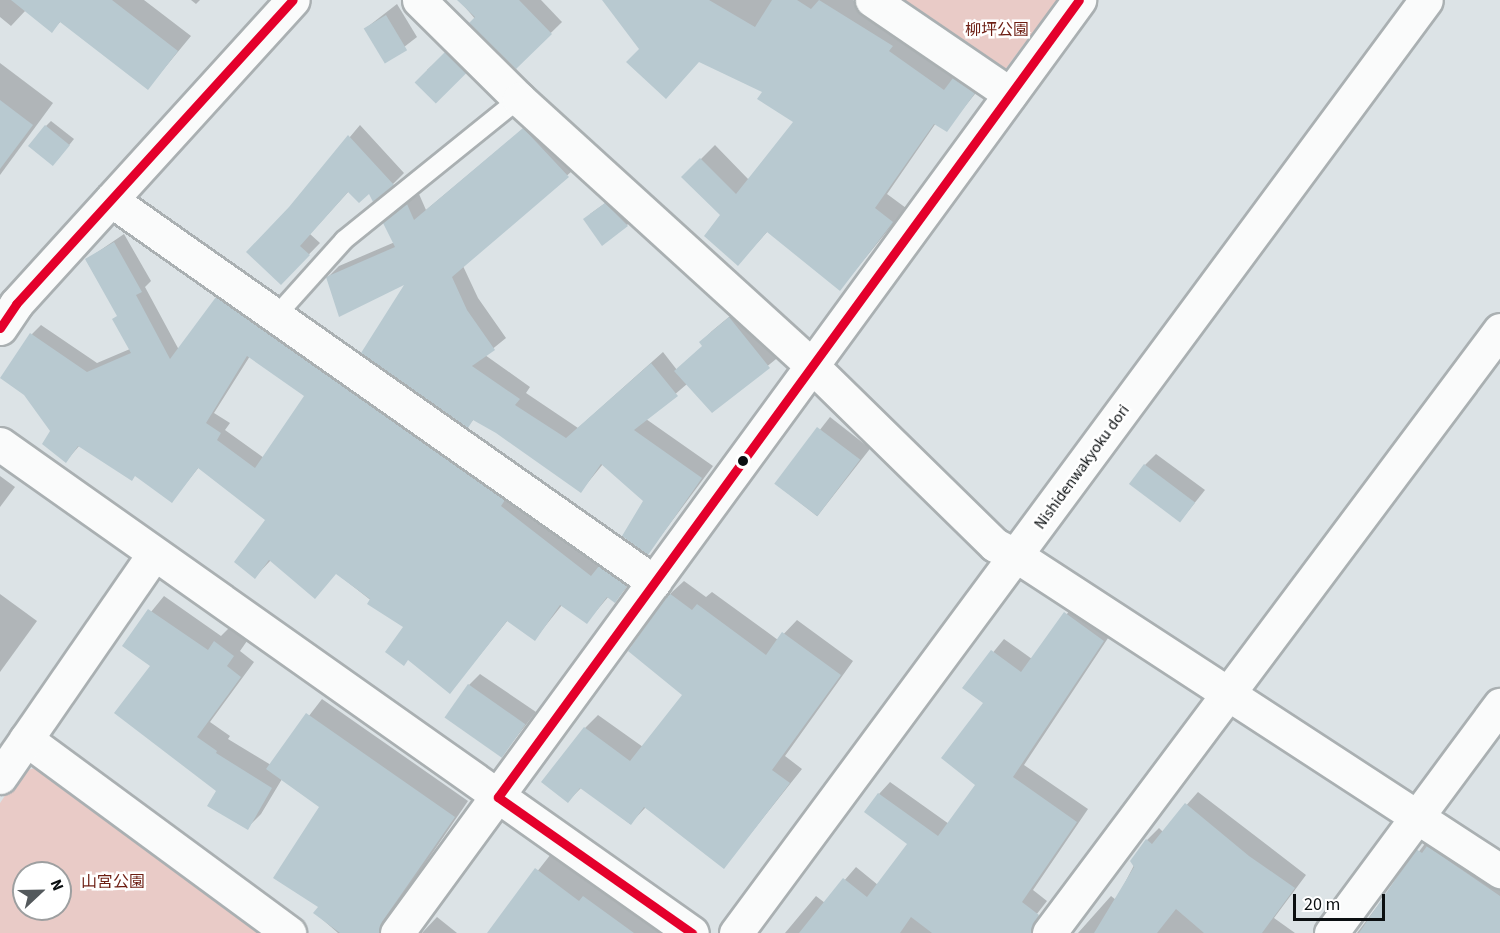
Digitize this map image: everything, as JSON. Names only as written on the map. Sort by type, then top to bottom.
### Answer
[{"type":"street","points":[[0,328],[16,304],[293,0]]},
{"type":"street","points":[[419,0],[519,99],[811,365],[995,545],[1017,556],[1500,871]]},
{"type":"street","points":[[872,0],[1010,94]]},
{"type":"street","points":[[397,933],[1079,0]]},
{"type":"street","name":"Nishidenwakyoku dori","points":[[736,933],[1426,0]]},
{"type":"street","points":[[111,200],[654,582]]},
{"type":"street","points":[[1049,933],[1500,330]]},
{"type":"street","points":[[0,444],[692,933]]},
{"type":"street","points":[[0,777],[153,554]]},
{"type":"street","points":[[1331,933],[1500,705]]},
{"type":"street","points":[[26,739],[289,933]]},
{"type":"lane","points":[[275,317],[344,240],[519,99]]},
{"type":"green space","name":"柳坪公園","points":[[901,0],[1057,0],[1004,71]]},
{"type":"green space","name":"山宮公園","points":[[38,767],[272,933],[0,933],[0,803],[21,772]]},
{"type":"building","points":[[11,0],[112,0],[178,51],[148,90],[60,22],[52,33]]},
{"type":"building","points":[[457,0],[519,0],[552,34],[516,69],[469,23],[475,17]]},
{"type":"building","points":[[602,0],[709,0],[755,27],[772,0],[797,0],[811,9],[819,0],[893,46],[889,51],[944,90],[953,78],[975,93],[947,132],[934,124],[875,208],[893,222],[840,291],[767,232],[738,266],[704,236],[720,215],[681,177],[700,158],[736,194],[793,122],[757,99],[762,92],[699,62],[666,99],[626,62],[639,49]]},
{"type":"building","points":[[386,15],[407,50],[385,64],[364,28]]},
{"type":"building","points":[[445,52],[466,73],[436,104],[415,82]]},
{"type":"building","points":[[0,100],[33,125],[0,169]]},
{"type":"building","points":[[45,125],[70,145],[53,166],[28,146]]},
{"type":"building","points":[[523,128],[569,177],[452,277],[467,310],[495,350],[472,366],[520,399],[515,405],[566,438],[651,363],[678,396],[634,430],[702,478],[648,555],[622,536],[643,501],[601,464],[581,493],[496,433],[473,420],[468,428],[361,353],[404,285],[339,317],[326,277],[395,247],[383,223],[407,204],[414,220]]},
{"type":"building","points":[[348,135],[394,185],[373,202],[369,194],[359,203],[348,192],[300,246],[310,255],[281,285],[246,252],[289,207]]},
{"type":"building","points":[[605,203],[628,226],[602,246],[583,219]]},
{"type":"building","points":[[114,242],[142,292],[136,295],[170,359],[216,297],[505,500],[501,506],[591,576],[599,566],[627,586],[615,603],[607,597],[587,624],[560,605],[535,641],[507,621],[450,694],[408,660],[404,666],[385,652],[403,627],[367,604],[370,599],[336,574],[315,599],[269,560],[255,579],[234,562],[265,520],[198,468],[172,503],[135,476],[132,481],[78,446],[66,463],[42,444],[50,431],[24,395],[0,378],[30,333],[87,372],[131,353],[112,319],[117,316],[85,259]],"holes":[[[247,356],[304,396],[255,468],[217,440],[221,433],[206,423]]]},
{"type":"building","points":[[729,317],[770,368],[712,413],[674,371],[702,346],[699,342]]},
{"type":"building","points":[[817,427],[860,459],[817,516],[774,484]]},
{"type":"building","points":[[1144,464],[1195,503],[1180,522],[1129,484]]},
{"type":"building","points":[[669,593],[692,610],[697,604],[766,655],[782,632],[841,675],[772,770],[790,783],[724,869],[644,807],[631,825],[580,788],[568,803],[541,782],[584,727],[630,761],[682,695],[628,651]]},
{"type":"building","points":[[148,609],[208,650],[214,641],[234,656],[227,666],[241,677],[197,737],[217,751],[216,753],[272,788],[248,830],[207,806],[216,791],[114,713],[150,666],[122,646]]},
{"type":"building","points":[[1064,612],[1104,641],[1013,777],[1077,822],[1022,902],[1039,915],[1031,933],[932,933],[911,917],[900,933],[799,933],[843,878],[867,897],[907,844],[864,812],[878,793],[938,836],[975,785],[941,758],[983,703],[962,688],[991,650],[1021,672]]},
{"type":"building","points":[[468,684],[525,724],[502,758],[444,718]]},
{"type":"building","points":[[306,713],[455,817],[382,922],[379,933],[340,933],[313,913],[318,907],[273,878],[319,807],[266,769]]},
{"type":"building","points":[[1185,803],[1249,856],[1295,888],[1262,933],[1204,933],[1176,909],[1157,933],[1094,933],[1134,867],[1130,861],[1146,839],[1152,844]]},
{"type":"building","points":[[1427,846],[1500,896],[1500,933],[1359,933],[1416,849],[1422,853]]},
{"type":"building","points":[[535,868],[579,901],[583,896],[634,933],[487,933]]},
{"type":"transit line","points":[[0,328],[16,304],[293,0]]},
{"type":"transit line","points":[[692,933],[498,797],[1079,0]]}]
